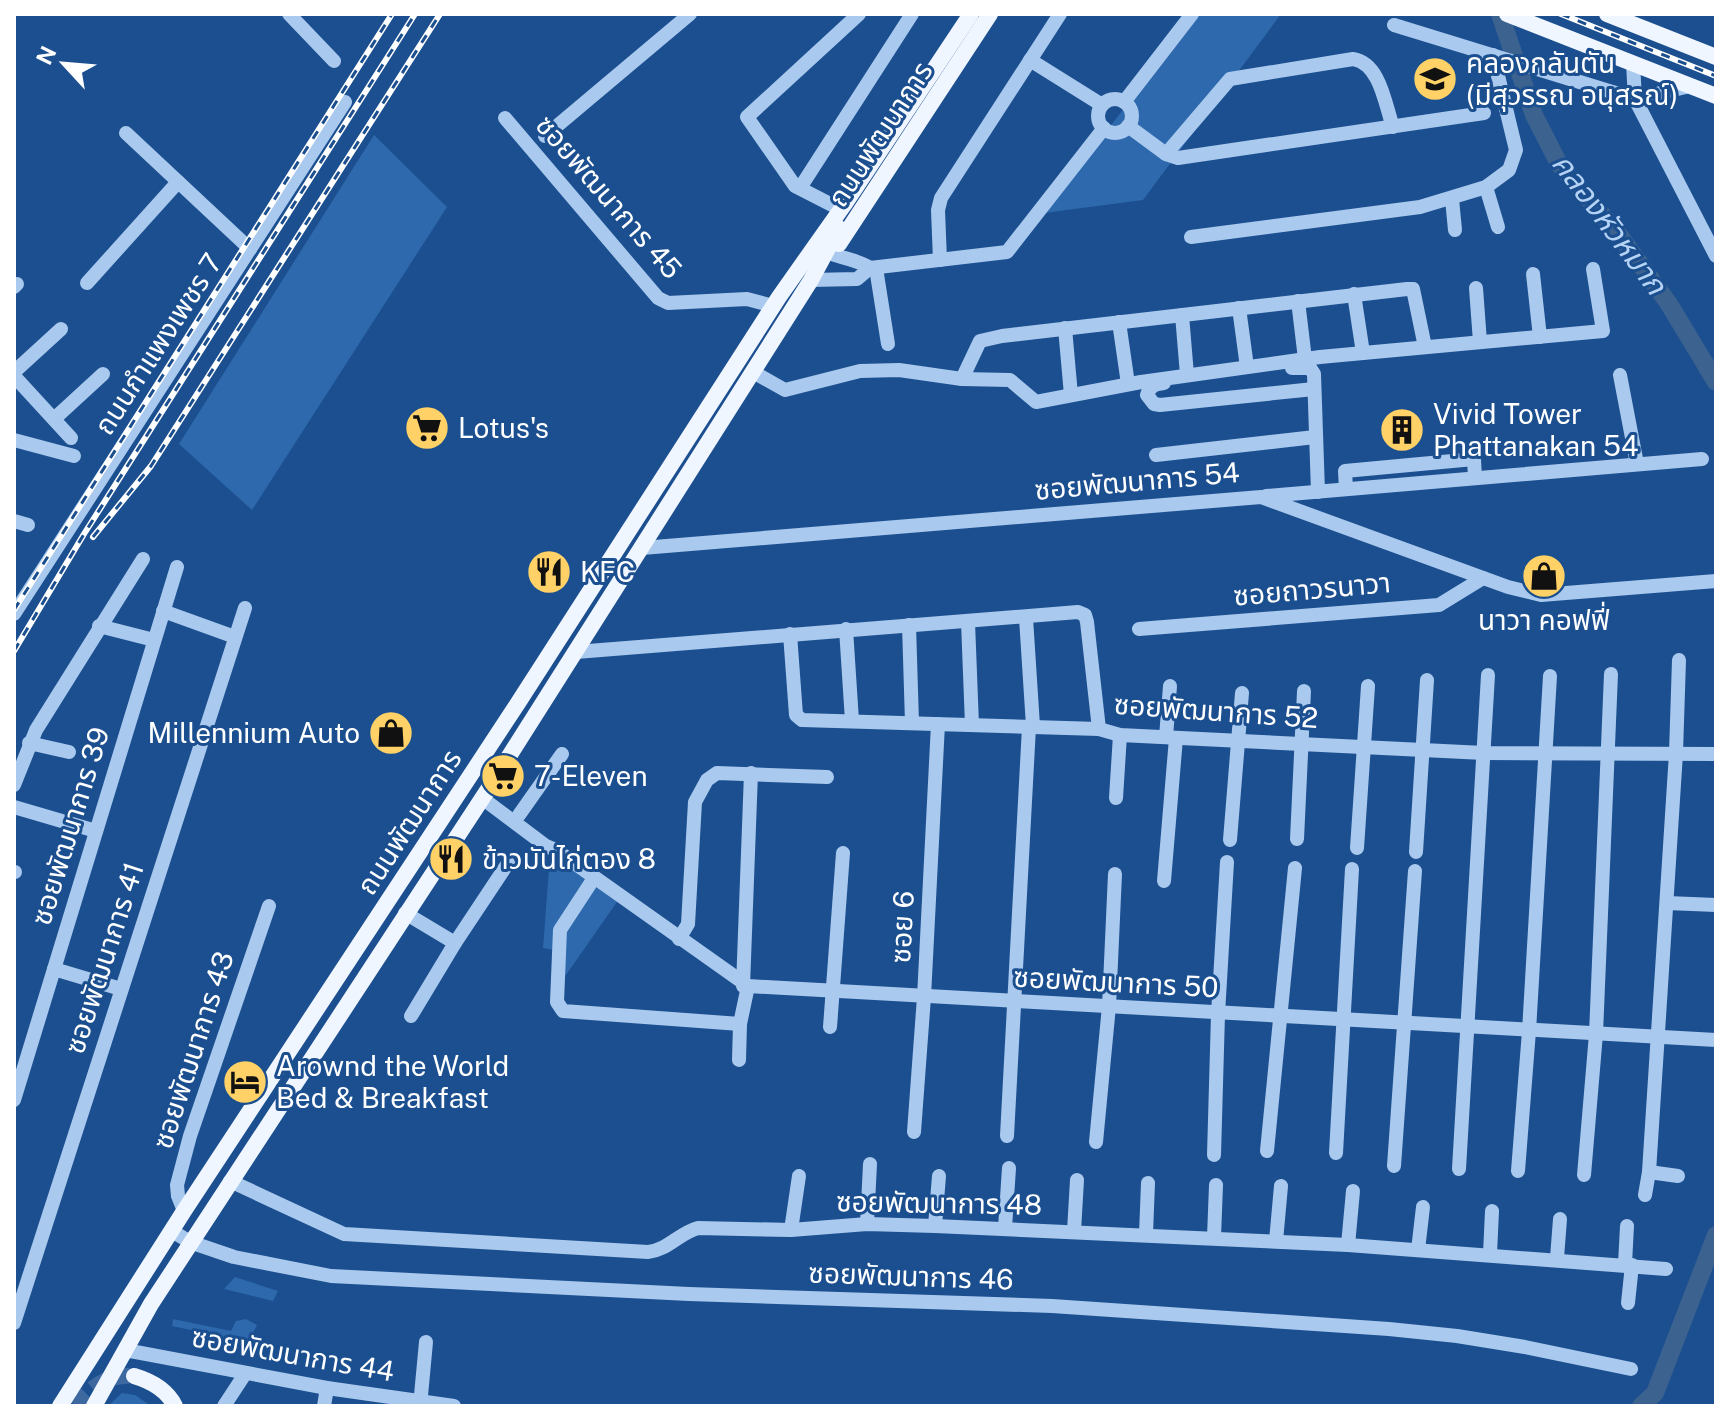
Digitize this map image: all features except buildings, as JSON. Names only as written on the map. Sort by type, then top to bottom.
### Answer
[{"type":"main road","name":"ถนนพัฒนาการ","points":[[60,1406],[184,1211],[518,703],[960,14]]},
{"type":"main road","name":"ถนนพัฒนาการ","points":[[94,1406],[190,1242],[485,794],[811,280],[971,14]]},
{"type":"main road","name":"ถนนพัฒนาการ","points":[[800,265],[981,14]]},
{"type":"main road","name":"ถนนพัฒนาการ","points":[[811,280],[832,254],[990,14]]},
{"type":"main road","points":[[1611,15],[1716,57]]},
{"type":"main road","points":[[1520,16],[1716,96]]},
{"type":"main road","points":[[134,1376],[156,1385],[175,1406]]},
{"type":"street","points":[[289,14],[334,61]]},
{"type":"street","points":[[545,136],[690,14]]},
{"type":"street","points":[[834,206],[795,186],[747,117],[859,14]]},
{"type":"street","points":[[800,188],[912,14]]},
{"type":"street","points":[[940,260],[938,210],[941,198],[1060,14]]},
{"type":"street","points":[[1124,102],[1192,14]]},
{"type":"street","points":[[1394,25],[1635,99],[1690,86]]},
{"type":"street","points":[[1191,237],[1420,207],[1486,187],[1509,170],[1516,150],[1500,57]]},
{"type":"street","points":[[1166,154],[1230,79],[1353,59],[1363,61],[1375,74],[1393,127]]},
{"type":"street","points":[[1030,60],[1102,105]]},
{"type":"street","points":[[1633,63],[1635,99],[1716,256]]},
{"type":"street","points":[[1111,100],[1124,102],[1132,113],[1128,126],[1116,133],[1104,128],[1098,116],[1102,105],[1111,100]]},
{"type":"street","name":"ถนนกำแพงเพชร 7","points":[[15,611],[345,102]]},
{"type":"street","points":[[1128,126],[1166,154],[1178,158],[1484,113]]},
{"type":"street","name":"ซอยพัฒนาการ 45","points":[[505,118],[658,298],[668,303],[747,299],[773,306]]},
{"type":"street","points":[[811,280],[857,279],[873,268],[1009,251],[1104,128]]},
{"type":"street","points":[[126,133],[250,249]]},
{"type":"street","points":[[87,283],[178,182]]},
{"type":"street","points":[[1486,187],[1498,227]]},
{"type":"street","points":[[1452,199],[1455,230]]},
{"type":"street","points":[[832,254],[873,268]]},
{"type":"street","points":[[873,268],[888,344]]},
{"type":"street","points":[[753,372],[785,390],[860,371],[899,370],[962,379],[1010,380],[1036,402],[1128,384],[1305,359],[1603,331],[1593,269]]},
{"type":"street","points":[[1533,274],[1540,337]]},
{"type":"street","points":[[1476,288],[1480,342]]},
{"type":"street","points":[[962,379],[980,341],[1065,328],[1413,289],[1425,347]]},
{"type":"street","points":[[1354,294],[1363,353]]},
{"type":"street","points":[[1298,301],[1305,359]]},
{"type":"street","points":[[1239,308],[1247,367]]},
{"type":"street","points":[[1182,315],[1187,375]]},
{"type":"street","points":[[1119,322],[1128,384]]},
{"type":"street","points":[[1065,328],[1071,395]]},
{"type":"street","points":[[61,329],[14,374],[71,438]]},
{"type":"street","points":[[1314,389],[1160,405],[1154,404],[1147,395],[1154,385],[1310,368],[1314,374],[1318,492]]},
{"type":"street","points":[[54,419],[103,374]]},
{"type":"street","points":[[1620,375],[1637,464]]},
{"type":"street","points":[[1156,455],[1315,437]]},
{"type":"street","points":[[14,440],[74,456]]},
{"type":"street","points":[[1261,497],[1702,459]]},
{"type":"street","name":"ซอยพัฒนาการ 54","points":[[642,548],[1261,497],[1483,578],[1541,595],[1716,581]]},
{"type":"street","points":[[14,785],[29,743],[143,559]]},
{"type":"street","name":"ซอยพัฒนาการ 39","points":[[14,1100],[177,567]]},
{"type":"street","name":"ซอยถาวรนาวา","points":[[1139,629],[1439,605],[1483,578]]},
{"type":"street","name":"ซอยพัฒนาการ 41","points":[[14,1323],[245,608]]},
{"type":"street","points":[[163,611],[235,637]]},
{"type":"street","points":[[576,652],[1078,612],[1085,615],[1099,729]]},
{"type":"street","points":[[1007,1136],[1012,1002],[1031,726],[1026,618]]},
{"type":"street","points":[[968,622],[972,725]]},
{"type":"street","points":[[909,625],[912,723]]},
{"type":"street","points":[[99,626],[154,640]]},
{"type":"street","points":[[846,629],[852,721]]},
{"type":"street","name":"ซอยพัฒนาการ 52","points":[[790,634],[797,717],[802,720],[1099,729],[1120,735],[1484,753],[1716,754]]},
{"type":"street","points":[[1645,1195],[1667,903],[1679,660]]},
{"type":"street","points":[[1584,1175],[1596,1034],[1611,674]]},
{"type":"street","points":[[1459,1169],[1488,675]]},
{"type":"street","points":[[1518,1171],[1550,676]]},
{"type":"street","points":[[1416,852],[1427,680]]},
{"type":"street","points":[[1164,881],[1171,738],[1170,686]]},
{"type":"street","points":[[1357,848],[1368,686]]},
{"type":"street","points":[[1297,839],[1304,691]]},
{"type":"street","points":[[1230,840],[1242,693]]},
{"type":"street","name":"ซอย 6","points":[[914,1132],[938,724]]},
{"type":"street","points":[[1116,798],[1120,735]]},
{"type":"street","points":[[29,743],[69,752]]},
{"type":"street","points":[[519,815],[562,754]]},
{"type":"street","points":[[679,939],[688,924],[695,802],[711,776],[717,773],[751,773],[827,777]]},
{"type":"street","points":[[739,1060],[746,986],[751,773]]},
{"type":"street","points":[[485,794],[519,815],[550,841],[556,850]]},
{"type":"street","points":[[485,794],[546,846],[556,850],[746,986]]},
{"type":"street","points":[[14,807],[96,831]]},
{"type":"street","points":[[830,1027],[843,853]]},
{"type":"street","points":[[1214,1155],[1227,862]]},
{"type":"street","points":[[411,1016],[508,863]]},
{"type":"street","points":[[1267,1151],[1295,868]]},
{"type":"street","points":[[1336,1153],[1352,869]]},
{"type":"street","points":[[1394,1166],[1415,871]]},
{"type":"street","points":[[1096,1142],[1109,1006],[1115,874]]},
{"type":"street","points":[[594,878],[560,930],[557,1002],[563,1011],[740,1024]]},
{"type":"street","points":[[1667,903],[1716,905]]},
{"type":"street","name":"ซอยพัฒนาการ 43","points":[[184,1211],[177,1185],[190,1136],[269,906]]},
{"type":"street","points":[[405,913],[455,943]]},
{"type":"street","points":[[54,969],[121,989]]},
{"type":"street","name":"ซอยพัฒนาการ 50","points":[[746,986],[1716,1040]]},
{"type":"street","points":[[867,1224],[870,1164]]},
{"type":"street","points":[[1005,1228],[1009,1168]]},
{"type":"street","points":[[1649,1172],[1678,1176]]},
{"type":"street","points":[[791,1230],[799,1176]]},
{"type":"street","points":[[935,1226],[939,1176]]},
{"type":"street","points":[[1074,1231],[1077,1180]]},
{"type":"street","name":"ซอยพัฒนาการ 48","points":[[230,1181],[344,1234],[648,1252],[664,1248],[698,1228],[791,1230],[867,1224],[1214,1237],[1557,1258],[1666,1269]]},
{"type":"street","points":[[1146,1234],[1148,1183]]},
{"type":"street","points":[[1214,1237],[1216,1185]]},
{"type":"street","points":[[1276,1241],[1281,1186]]},
{"type":"street","points":[[1348,1245],[1353,1191]]},
{"type":"street","points":[[1418,1250],[1423,1207]]},
{"type":"street","points":[[1490,1254],[1492,1211]]},
{"type":"street","points":[[1557,1258],[1560,1219]]},
{"type":"street","points":[[1627,1226],[1628,1303]]},
{"type":"street","name":"ซอยพัฒนาการ 46","points":[[172,1231],[190,1242],[234,1257],[331,1276],[689,1294],[1052,1306],[1389,1329],[1525,1347],[1631,1369]]},
{"type":"street","points":[[420,1404],[426,1342]]},
{"type":"street","name":"ซอยพัฒนาการ 44","points":[[125,1350],[420,1404],[454,1406]]},
{"type":"street","points":[[224,1406],[245,1374]]},
{"type":"street","points":[[324,1406],[327,1388]]},
{"type":"shaded area","points":[[1196,14],[1281,14],[1143,200],[1044,213]]},
{"type":"shaded area","points":[[374,135],[447,207],[252,510],[179,444]]},
{"type":"shaded area","points":[[550,855],[559,855],[619,899],[566,975],[558,973],[559,951],[543,948]]},
{"type":"shaded area","points":[[235,1277],[278,1291],[273,1301],[224,1289]]},
{"type":"shaded area","points":[[173,1319],[231,1331],[236,1321],[246,1319],[257,1325],[247,1344],[230,1335],[228,1338],[172,1326]]},
{"type":"shaded area","points":[[122,1393],[135,1395],[151,1406],[108,1406]]},
{"type":"waterway","name":"คลองหัวหมาก","points":[[1500,14],[1534,115],[1559,164],[1617,232],[1669,304],[1716,382]]},
{"type":"waterway","name":"คลองหัวหมาก","points":[[1641,1406],[1655,1393],[1716,1235]]},
{"type":"tunnel","points":[[76,1406],[108,1379],[134,1376]]},
{"type":"railway","points":[[14,610],[392,14]]},
{"type":"railway","points":[[14,651],[84,534],[415,14]]},
{"type":"railway","points":[[93,537],[151,466],[440,14]]},
{"type":"railway","points":[[1561,14],[1716,76]]},
{"type":"place","name":"คลองกลันตัน (มีสุวรรณ อนุสรณ์)","points":[[1435,79]]},
{"type":"place","name":"Lotus's","points":[[427,428]]},
{"type":"place","name":"Vivid Tower Phattanakan 54","points":[[1402,430]]},
{"type":"place","name":"KFC","points":[[549,572]]},
{"type":"place","name":"นาวา คอฟฟี่","points":[[1544,576]]},
{"type":"place","name":"Millennium Auto","points":[[391,733]]},
{"type":"place","name":"7-Eleven","points":[[503,776]]},
{"type":"place","name":"ข้าวมันไก่ตอง 8","points":[[451,859]]},
{"type":"place","name":"Arownd the World Bed & Breakfast","points":[[245,1082]]}]
